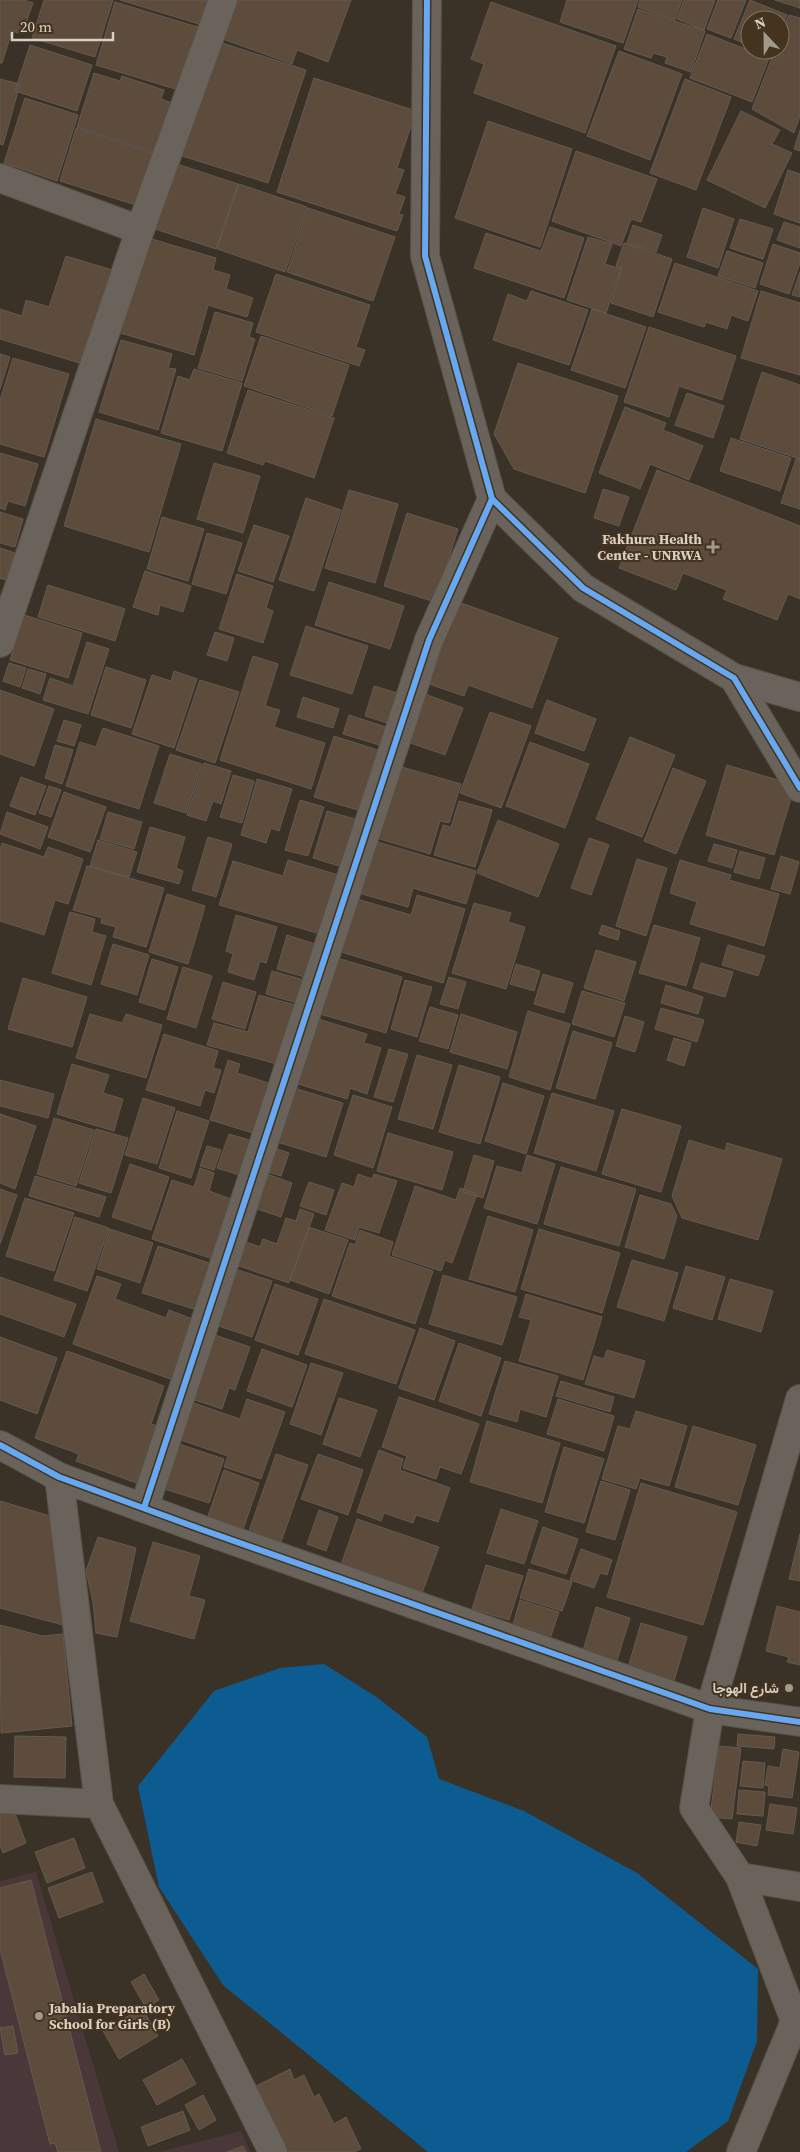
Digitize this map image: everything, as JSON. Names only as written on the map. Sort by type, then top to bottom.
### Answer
[{"type":"street","points":[[0,643],[140,230],[224,0]]},
{"type":"street","points":[[427,0],[425,256],[492,499],[583,588],[734,678],[800,697]]},
{"type":"street","points":[[0,178],[140,230]]},
{"type":"street","points":[[144,1508],[429,640],[492,499]]},
{"type":"street","points":[[734,678],[800,788]]},
{"type":"street","points":[[741,2152],[795,2021],[740,1877],[694,1808],[710,1709],[800,1399]]},
{"type":"street","points":[[0,1445],[59,1477],[710,1709],[800,1722]]},
{"type":"street","points":[[59,1477],[99,1804],[273,2152]]},
{"type":"street","points":[[0,1799],[99,1804]]},
{"type":"street","points":[[740,1877],[800,1887]]},
{"type":"shaded area","name":"Jabalia Preparatory School for Girls (B)","points":[[36,1872],[119,2152],[0,2152],[0,1881]]},
{"type":"shaded area","points":[[241,2131],[251,2152],[159,2152]]},
{"type":"water","points":[[324,1664],[378,1698],[427,1737],[439,1779],[524,1811],[637,1873],[758,1969],[757,2041],[728,2121],[686,2152],[428,2152],[223,1985],[159,1887],[138,1786],[214,1691],[280,1668]]},
{"type":"building","points":[[0,0],[23,0],[33,3],[22,34],[12,31],[2,63],[0,63]]},
{"type":"building","points":[[44,0],[113,0],[95,57],[32,38]]},
{"type":"building","points":[[120,0],[209,0],[202,25]]},
{"type":"building","points":[[234,0],[351,0],[328,62],[297,50],[292,64],[220,38]]},
{"type":"building","points":[[567,0],[638,0],[623,43],[560,22]]},
{"type":"building","points":[[640,0],[682,0],[675,20],[638,7]]},
{"type":"building","points":[[684,0],[715,0],[704,30],[677,19]]},
{"type":"building","points":[[718,0],[746,0],[742,10],[740,10],[740,15],[731,38],[707,29]]},
{"type":"building","points":[[750,0],[775,10],[746,10]]},
{"type":"building","points":[[775,0],[800,0],[800,8]]},
{"type":"building","points":[[115,2],[201,28],[182,91],[96,65]]},
{"type":"building","points":[[491,2],[616,46],[585,133],[474,93],[484,64],[471,59]]},
{"type":"building","points":[[638,9],[705,31],[691,72],[665,63],[667,57],[653,53],[651,58],[624,49]]},
{"type":"building","points":[[790,15],[800,18],[800,116],[794,133],[752,109],[771,60],[790,60]]},
{"type":"building","points":[[740,24],[740,42],[734,39]]},
{"type":"building","points":[[707,34],[740,47],[740,60],[768,60],[752,102],[690,78]]},
{"type":"building","points":[[219,42],[306,70],[268,183],[182,156]]},
{"type":"building","points":[[30,45],[92,65],[77,111],[15,91]]},
{"type":"building","points":[[619,51],[682,74],[650,160],[587,136]]},
{"type":"building","points":[[94,73],[120,81],[122,76],[164,90],[161,99],[172,103],[156,153],[77,127]]},
{"type":"building","points":[[314,78],[416,111],[397,168],[404,170],[395,194],[405,197],[399,214],[403,215],[397,231],[277,192]]},
{"type":"building","points":[[0,79],[20,84],[3,145],[0,144]]},
{"type":"building","points":[[685,79],[731,97],[696,190],[650,173]]},
{"type":"building","points":[[25,98],[78,115],[57,181],[4,163]]},
{"type":"building","points":[[741,111],[780,130],[772,144],[792,153],[765,208],[707,180]]},
{"type":"building","points":[[488,121],[572,149],[540,247],[455,218]]},
{"type":"building","points":[[76,128],[155,154],[139,206],[60,181]]},
{"type":"building","points":[[800,130],[800,151],[794,149]]},
{"type":"building","points":[[576,151],[657,179],[641,222],[631,219],[621,246],[552,221]]},
{"type":"building","points":[[171,162],[238,184],[216,249],[149,227]]},
{"type":"building","points":[[788,170],[800,174],[800,223],[774,214]]},
{"type":"building","points":[[239,184],[307,207],[285,272],[217,249]]},
{"type":"building","points":[[308,208],[395,237],[373,301],[287,272]]},
{"type":"building","points":[[703,208],[734,219],[718,268],[687,257]]},
{"type":"building","points":[[740,219],[773,229],[763,259],[730,248]]},
{"type":"building","points":[[784,222],[800,227],[800,248],[777,240]]},
{"type":"building","points":[[633,225],[662,235],[656,252],[627,243]]},
{"type":"building","points":[[550,227],[584,238],[564,298],[474,268],[486,233],[541,251]]},
{"type":"building","points":[[145,237],[216,258],[213,270],[230,275],[226,289],[253,298],[247,317],[208,305],[194,355],[117,332]]},
{"type":"building","points":[[588,237],[612,244],[605,264],[621,269],[606,313],[567,300]]},
{"type":"building","points":[[624,243],[672,259],[653,317],[611,303],[622,269],[616,266]]},
{"type":"building","points":[[773,244],[800,253],[800,263],[789,294],[760,284]]},
{"type":"building","points":[[727,251],[763,263],[755,288],[718,276]]},
{"type":"building","points":[[66,256],[112,270],[83,364],[0,339],[0,309],[22,316],[26,300],[49,307]]},
{"type":"building","points":[[675,263],[758,291],[748,321],[731,315],[727,329],[706,322],[704,327],[658,312]]},
{"type":"building","points":[[800,272],[800,297],[792,295]]},
{"type":"building","points":[[276,274],[370,305],[356,347],[365,350],[359,366],[256,332]]},
{"type":"building","points":[[531,291],[588,310],[569,365],[493,340],[508,294],[527,301]]},
{"type":"building","points":[[761,291],[800,303],[800,375],[741,358]]},
{"type":"building","points":[[592,309],[646,327],[625,388],[571,370]]},
{"type":"building","points":[[215,312],[253,323],[249,337],[255,339],[242,381],[198,368]]},
{"type":"building","points":[[649,327],[736,356],[722,400],[679,386],[669,417],[624,402]]},
{"type":"building","points":[[261,336],[349,365],[332,416],[244,386]]},
{"type":"building","points":[[121,340],[172,354],[168,368],[176,369],[158,430],[99,412]]},
{"type":"building","points":[[0,354],[10,357],[0,389]]},
{"type":"building","points":[[13,358],[69,374],[44,457],[0,444],[0,400]]},
{"type":"building","points":[[518,363],[618,396],[585,493],[514,469],[494,434]]},
{"type":"building","points":[[194,369],[242,383],[222,451],[161,433],[178,376],[190,380]]},
{"type":"building","points":[[762,372],[800,385],[800,459],[740,439]]},
{"type":"building","points":[[248,390],[334,418],[314,478],[265,461],[263,465],[227,453]]},
{"type":"building","points":[[687,393],[724,406],[713,438],[675,425]]},
{"type":"building","points":[[625,407],[666,423],[663,430],[703,446],[689,480],[650,464],[640,489],[599,473]]},
{"type":"building","points":[[96,419],[181,444],[149,552],[64,526]]},
{"type":"building","points":[[731,438],[791,458],[780,491],[720,471]]},
{"type":"building","points":[[0,453],[38,464],[25,506],[8,501],[5,510],[0,508]]},
{"type":"building","points":[[796,459],[800,460],[800,509],[781,503]]},
{"type":"building","points":[[214,463],[260,476],[243,533],[197,519]]},
{"type":"building","name":"Fakhura Health Center - UNRWA","points":[[657,470],[800,526],[800,599],[788,594],[777,620],[723,599],[727,590],[683,573],[676,590],[619,568]]},
{"type":"building","points":[[603,489],[629,497],[619,526],[594,518]]},
{"type":"building","points":[[349,490],[398,504],[375,583],[325,568]]},
{"type":"building","points":[[306,498],[341,510],[314,591],[279,580]]},
{"type":"building","points":[[0,512],[23,519],[15,547],[0,543]]},
{"type":"building","points":[[407,513],[458,529],[435,602],[384,586]]},
{"type":"building","points":[[162,517],[204,529],[188,581],[147,569]]},
{"type":"building","points":[[254,525],[289,536],[273,582],[238,571]]},
{"type":"building","points":[[207,533],[242,543],[226,594],[192,584]]},
{"type":"building","points":[[0,548],[15,553],[5,580],[0,578]]},
{"type":"building","points":[[145,571],[191,586],[183,612],[160,605],[158,615],[133,607]]},
{"type":"building","points":[[237,574],[273,586],[266,608],[273,611],[263,643],[219,629]]},
{"type":"building","points":[[329,582],[404,606],[390,649],[315,625]]},
{"type":"building","points":[[48,585],[125,609],[115,641],[38,617]]},
{"type":"building","points":[[456,601],[558,638],[532,708],[468,685],[464,696],[426,683]]},
{"type":"building","points":[[24,615],[82,633],[68,678],[10,660]]},
{"type":"building","points":[[306,626],[368,646],[352,694],[290,675]]},
{"type":"building","points":[[215,632],[234,638],[227,661],[207,655]]},
{"type":"building","points":[[87,642],[109,649],[88,714],[43,700],[50,678],[73,686]]},
{"type":"building","points":[[253,656],[278,664],[265,706],[280,710],[274,727],[325,743],[311,789],[220,760]]},
{"type":"building","points":[[9,663],[26,668],[20,687],[3,681]]},
{"type":"building","points":[[106,667],[146,680],[131,728],[91,715]]},
{"type":"building","points":[[28,669],[46,674],[40,694],[22,688]]},
{"type":"building","points":[[174,671],[197,679],[174,748],[132,734],[152,675],[171,681]]},
{"type":"building","points":[[200,680],[239,692],[215,763],[176,750]]},
{"type":"building","points":[[374,686],[404,695],[394,725],[365,716]]},
{"type":"building","points":[[0,690],[54,709],[34,766],[0,754]]},
{"type":"building","points":[[422,693],[463,708],[445,755],[405,741]]},
{"type":"building","points":[[303,697],[339,709],[333,728],[297,717]]},
{"type":"building","points":[[547,700],[596,719],[584,751],[535,733]]},
{"type":"building","points":[[490,712],[531,726],[501,808],[460,793]]},
{"type":"building","points":[[349,715],[389,728],[383,746],[343,734]]},
{"type":"building","points":[[64,720],[81,725],[74,746],[57,741]]},
{"type":"building","points":[[103,728],[159,746],[139,809],[66,786],[80,742],[96,747]]},
{"type":"building","points":[[334,736],[387,753],[368,813],[314,797]]},
{"type":"building","points":[[630,737],[675,755],[642,837],[596,819]]},
{"type":"building","points":[[530,742],[589,764],[565,828],[506,806]]},
{"type":"building","points":[[55,745],[73,750],[62,784],[45,778]]},
{"type":"building","points":[[170,754],[202,764],[186,813],[154,803]]},
{"type":"building","points":[[204,763],[231,771],[221,804],[213,801],[206,821],[187,815]]},
{"type":"building","points":[[395,765],[461,784],[449,823],[440,821],[430,854],[373,837]]},
{"type":"building","points":[[727,765],[795,785],[774,855],[706,835]]},
{"type":"building","points":[[673,768],[706,781],[676,854],[644,841]]},
{"type":"building","points":[[233,775],[254,781],[242,823],[220,817]]},
{"type":"building","points":[[21,777],[46,786],[35,815],[10,806]]},
{"type":"building","points":[[257,779],[292,789],[279,831],[271,828],[266,843],[241,835]]},
{"type":"building","points":[[49,786],[61,790],[51,817],[39,813]]},
{"type":"building","points":[[64,792],[106,807],[90,852],[48,837]]},
{"type":"building","points":[[300,800],[324,807],[308,856],[285,850]]},
{"type":"building","points":[[459,801],[492,810],[475,867],[434,855],[443,825],[451,827]]},
{"type":"building","points":[[327,811],[365,822],[349,869],[313,858]]},
{"type":"building","points":[[7,812],[48,827],[40,849],[0,834]]},
{"type":"building","points":[[108,812],[142,822],[134,849],[100,839]]},
{"type":"building","points":[[498,820],[559,844],[538,897],[477,873]]},
{"type":"building","points":[[150,827],[185,837],[176,868],[183,871],[179,884],[137,872]]},
{"type":"building","points":[[208,837],[232,844],[216,897],[192,890]]},
{"type":"building","points":[[589,838],[609,845],[591,895],[571,888]]},
{"type":"building","points":[[98,840],[137,852],[129,877],[90,866]]},
{"type":"building","points":[[371,840],[476,871],[466,904],[413,888],[408,907],[355,892]]},
{"type":"building","points":[[2,843],[44,857],[48,847],[83,859],[68,904],[55,900],[44,935],[0,921],[0,850]]},
{"type":"building","points":[[714,844],[737,850],[732,868],[708,861]]},
{"type":"building","points":[[740,851],[765,858],[759,879],[734,872]]},
{"type":"building","points":[[781,856],[799,862],[790,894],[771,889]]},
{"type":"building","points":[[637,859],[667,868],[646,936],[616,926]]},
{"type":"building","points":[[288,860],[342,876],[324,935],[219,905],[233,861],[283,876]]},
{"type":"building","points":[[680,860],[731,875],[729,880],[779,894],[764,946],[690,924],[697,902],[670,893]]},
{"type":"building","points":[[87,866],[164,888],[146,947],[113,937],[116,927],[101,923],[102,918],[73,910]]},
{"type":"building","points":[[167,894],[205,906],[188,964],[149,952]]},
{"type":"building","points":[[417,895],[465,909],[443,983],[338,951],[354,898],[411,915]]},
{"type":"building","points":[[474,903],[511,913],[508,922],[525,927],[506,989],[452,973]]},
{"type":"building","points":[[70,912],[95,919],[92,932],[106,936],[91,985],[52,973]]},
{"type":"building","points":[[236,915],[277,927],[266,963],[260,961],[254,980],[228,972],[233,954],[226,951]]},
{"type":"building","points":[[602,925],[620,931],[618,940],[599,934]]},
{"type":"building","points":[[654,925],[700,938],[686,986],[639,973]]},
{"type":"building","points":[[287,935],[318,945],[308,978],[277,969]]},
{"type":"building","points":[[113,944],[149,955],[137,995],[101,984]]},
{"type":"building","points":[[728,945],[765,956],[758,976],[722,965]]},
{"type":"building","points":[[596,950],[636,962],[624,1001],[584,988]]},
{"type":"building","points":[[337,958],[402,977],[386,1033],[320,1014]]},
{"type":"building","points":[[152,959],[178,967],[165,1010],[139,1002]]},
{"type":"building","points":[[701,963],[733,972],[725,997],[693,988]]},
{"type":"building","points":[[516,964],[540,971],[534,991],[510,984]]},
{"type":"building","points":[[183,967],[212,976],[196,1028],[167,1019]]},
{"type":"building","points":[[272,971],[311,982],[304,1005],[266,994]]},
{"type":"building","points":[[543,974],[573,983],[564,1013],[534,1004]]},
{"type":"building","points":[[449,977],[466,982],[458,1009],[440,1004]]},
{"type":"building","points":[[23,978],[87,997],[72,1047],[8,1029]]},
{"type":"building","points":[[405,980],[432,987],[417,1037],[391,1029]]},
{"type":"building","points":[[223,982],[256,992],[245,1029],[212,1019]]},
{"type":"building","points":[[666,985],[703,997],[698,1014],[661,1003]]},
{"type":"building","points":[[582,991],[625,1003],[614,1037],[572,1024]]},
{"type":"building","points":[[259,995],[295,1005],[277,1064],[207,1045],[214,1023],[248,1032]]},
{"type":"building","points":[[430,1007],[458,1015],[448,1049],[419,1041]]},
{"type":"building","points":[[661,1008],[704,1020],[697,1042],[655,1029]]},
{"type":"building","points":[[528,1011],[570,1024],[550,1090],[509,1077]]},
{"type":"building","points":[[90,1014],[122,1023],[126,1014],[162,1025],[146,1078],[76,1058]]},
{"type":"building","points":[[461,1014],[517,1032],[507,1069],[450,1052]]},
{"type":"building","points":[[625,1016],[644,1022],[635,1052],[616,1046]]},
{"type":"building","points":[[315,1018],[367,1034],[364,1043],[381,1048],[367,1094],[350,1088],[347,1099],[295,1083]]},
{"type":"building","points":[[573,1031],[612,1043],[595,1099],[556,1088]]},
{"type":"building","points":[[164,1034],[218,1051],[213,1068],[221,1070],[214,1093],[205,1090],[200,1106],[146,1090]]},
{"type":"building","points":[[674,1038],[691,1043],[684,1066],[667,1060]]},
{"type":"building","points":[[389,1049],[408,1054],[393,1102],[374,1097]]},
{"type":"building","points":[[417,1055],[452,1065],[433,1129],[398,1119]]},
{"type":"building","points":[[228,1060],[240,1064],[237,1073],[278,1086],[263,1136],[210,1120]]},
{"type":"building","points":[[72,1064],[109,1075],[103,1093],[123,1099],[114,1131],[57,1114]]},
{"type":"building","points":[[459,1065],[500,1077],[480,1144],[439,1132]]},
{"type":"building","points":[[0,1080],[54,1094],[48,1118],[0,1106]]},
{"type":"building","points":[[503,1083],[544,1096],[526,1154],[485,1141]]},
{"type":"building","points":[[291,1087],[343,1103],[326,1157],[274,1141]]},
{"type":"building","points":[[552,1093],[614,1111],[596,1171],[534,1153]]},
{"type":"building","points":[[353,1095],[392,1107],[373,1168],[334,1155]]},
{"type":"building","points":[[143,1098],[175,1108],[157,1164],[125,1155]]},
{"type":"building","points":[[622,1109],[681,1126],[661,1192],[602,1174]]},
{"type":"building","points":[[177,1111],[209,1121],[191,1178],[159,1168]]},
{"type":"building","points":[[0,1114],[36,1126],[15,1189],[0,1183]]},
{"type":"building","points":[[54,1118],[94,1130],[76,1186],[37,1174]]},
{"type":"building","points":[[96,1129],[128,1138],[111,1193],[79,1183]]},
{"type":"building","points":[[388,1133],[453,1152],[442,1190],[377,1171]]},
{"type":"building","points":[[229,1134],[260,1143],[249,1178],[217,1168]]},
{"type":"building","points":[[689,1140],[725,1151],[727,1143],[782,1159],[758,1240],[682,1218],[672,1196]]},
{"type":"building","points":[[207,1146],[221,1150],[214,1170],[200,1166]]},
{"type":"building","points":[[272,1147],[289,1153],[281,1176],[265,1171]]},
{"type":"building","points":[[474,1155],[494,1161],[483,1198],[463,1192]]},
{"type":"building","points":[[527,1155],[555,1164],[537,1224],[484,1208],[497,1166],[522,1173]]},
{"type":"building","points":[[130,1164],[169,1177],[151,1230],[112,1217]]},
{"type":"building","points":[[561,1167],[636,1189],[619,1246],[544,1224]]},
{"type":"building","points":[[200,1168],[214,1173],[209,1191],[236,1201],[216,1260],[152,1239],[172,1180],[194,1187]]},
{"type":"building","points":[[267,1174],[292,1183],[281,1217],[254,1208]]},
{"type":"building","points":[[358,1174],[372,1179],[374,1174],[397,1181],[379,1233],[359,1227],[355,1240],[325,1230],[342,1183],[354,1187]]},
{"type":"building","points":[[35,1176],[106,1197],[99,1217],[29,1196]]},
{"type":"building","points":[[309,1182],[334,1190],[326,1215],[300,1206]]},
{"type":"building","points":[[415,1186],[456,1200],[460,1188],[477,1194],[452,1263],[445,1260],[441,1271],[392,1255]]},
{"type":"building","points":[[0,1189],[17,1195],[0,1244]]},
{"type":"building","points":[[640,1195],[671,1204],[677,1216],[664,1259],[625,1247]]},
{"type":"building","points":[[25,1198],[74,1213],[54,1271],[6,1256]]},
{"type":"building","points":[[300,1209],[314,1214],[289,1283],[233,1264],[241,1240],[260,1247],[263,1239],[277,1244],[286,1218],[296,1221]]},
{"type":"building","points":[[488,1216],[533,1230],[515,1292],[469,1279]]},
{"type":"building","points":[[75,1217],[109,1228],[87,1291],[54,1280]]},
{"type":"building","points":[[309,1227],[348,1240],[329,1294],[290,1280]]},
{"type":"building","points":[[110,1229],[153,1243],[140,1283],[97,1269]]},
{"type":"building","points":[[539,1229],[620,1253],[602,1313],[521,1289]]},
{"type":"building","points":[[360,1230],[393,1242],[389,1256],[433,1271],[415,1324],[332,1296],[350,1243],[355,1245]]},
{"type":"building","points":[[158,1246],[212,1264],[197,1310],[142,1293]]},
{"type":"building","points":[[632,1260],[678,1273],[664,1321],[617,1307]]},
{"type":"building","points":[[686,1266],[725,1277],[712,1320],[673,1308]]},
{"type":"building","points":[[229,1267],[272,1281],[252,1337],[209,1323]]},
{"type":"building","points":[[443,1275],[517,1297],[502,1345],[429,1324]]},
{"type":"building","points":[[97,1276],[121,1284],[115,1299],[166,1318],[169,1310],[195,1320],[173,1380],[73,1344]]},
{"type":"building","points":[[0,1277],[76,1304],[64,1337],[0,1314]]},
{"type":"building","points":[[730,1279],[773,1291],[761,1332],[718,1319]]},
{"type":"building","points":[[275,1284],[318,1299],[298,1355],[255,1340]]},
{"type":"building","points":[[526,1294],[602,1317],[583,1380],[519,1361],[531,1320],[519,1317]]},
{"type":"building","points":[[324,1299],[415,1330],[396,1384],[305,1354]]},
{"type":"building","points":[[420,1328],[455,1341],[434,1400],[399,1388]]},
{"type":"building","points":[[209,1333],[250,1347],[235,1390],[229,1388],[222,1409],[192,1399]]},
{"type":"building","points":[[0,1337],[57,1358],[37,1414],[0,1400]]},
{"type":"building","points":[[459,1343],[501,1358],[481,1416],[439,1401]]},
{"type":"building","points":[[262,1349],[307,1365],[292,1407],[247,1391]]},
{"type":"building","points":[[607,1350],[645,1361],[634,1398],[585,1384],[594,1356],[604,1359]]},
{"type":"building","points":[[67,1351],[164,1386],[151,1424],[163,1428],[142,1485],[76,1461],[79,1454],[35,1438]]},
{"type":"building","points":[[505,1361],[558,1376],[546,1417],[520,1409],[517,1422],[489,1414]]},
{"type":"building","points":[[311,1363],[343,1373],[321,1435],[290,1424]]},
{"type":"building","points":[[561,1381],[614,1397],[610,1412],[556,1396]]},
{"type":"building","points":[[399,1397],[479,1424],[461,1474],[440,1467],[436,1479],[403,1468],[407,1456],[382,1447]]},
{"type":"building","points":[[339,1398],[377,1410],[360,1457],[323,1444]]},
{"type":"building","points":[[247,1399],[285,1412],[261,1479],[224,1467],[228,1456],[175,1438],[188,1401],[240,1419]]},
{"type":"building","points":[[558,1399],[614,1416],[604,1451],[547,1434]]},
{"type":"building","points":[[636,1411],[687,1426],[669,1486],[640,1478],[636,1489],[602,1479],[618,1426],[630,1429]]},
{"type":"building","points":[[487,1421],[560,1443],[542,1503],[470,1482]]},
{"type":"building","points":[[693,1426],[756,1445],[738,1505],[675,1487]]},
{"type":"building","points":[[173,1442],[224,1459],[209,1503],[158,1487]]},
{"type":"building","points":[[564,1447],[604,1459],[584,1523],[545,1512]]},
{"type":"building","points":[[379,1450],[403,1459],[400,1470],[450,1488],[438,1522],[416,1515],[413,1523],[384,1513],[381,1521],[357,1512]]},
{"type":"building","points":[[276,1454],[308,1465],[281,1542],[249,1531]]},
{"type":"building","points":[[318,1454],[363,1470],[348,1515],[301,1499]]},
{"type":"building","points":[[224,1470],[259,1483],[241,1535],[206,1522]]},
{"type":"building","points":[[601,1481],[630,1490],[615,1540],[586,1532]]},
{"type":"building","points":[[641,1483],[737,1512],[703,1625],[607,1597]]},
{"type":"building","points":[[0,1501],[50,1516],[63,1625],[0,1608]]},
{"type":"building","points":[[501,1509],[538,1521],[524,1564],[487,1553]]},
{"type":"building","points":[[319,1510],[338,1517],[326,1551],[307,1544]]},
{"type":"building","points":[[357,1519],[439,1547],[422,1593],[341,1565]]},
{"type":"building","points":[[543,1527],[578,1539],[566,1574],[531,1563]]},
{"type":"building","points":[[800,1534],[800,1581],[789,1579]]},
{"type":"building","points":[[98,1537],[136,1548],[117,1637],[96,1633],[93,1602],[86,1571]]},
{"type":"building","points":[[153,1542],[200,1556],[189,1596],[205,1600],[194,1639],[130,1621]]},
{"type":"building","points":[[581,1549],[612,1560],[607,1575],[600,1573],[594,1588],[570,1580]]},
{"type":"building","points":[[486,1565],[523,1576],[509,1620],[472,1609]]},
{"type":"building","points":[[529,1569],[572,1582],[562,1611],[520,1598]]},
{"type":"building","points":[[520,1600],[559,1612],[551,1636],[528,1628],[526,1636],[511,1632]]},
{"type":"building","points":[[777,1606],[800,1612],[800,1665],[787,1662],[789,1657],[766,1651]]},
{"type":"building","points":[[596,1607],[630,1618],[616,1664],[582,1654]]},
{"type":"building","points":[[641,1623],[687,1637],[674,1681],[628,1668]]},
{"type":"building","points":[[0,1625],[42,1636],[63,1634],[72,1726],[1,1733]]},
{"type":"building","points":[[738,1734],[775,1737],[774,1749],[737,1746]]},
{"type":"building","points":[[15,1736],[66,1737],[65,1778],[14,1777]]},
{"type":"building","points":[[719,1746],[741,1748],[732,1819],[710,1817]]},
{"type":"building","points":[[783,1749],[799,1752],[792,1798],[768,1795],[769,1786],[765,1785],[768,1766],[780,1768]]},
{"type":"building","points":[[743,1761],[765,1763],[763,1788],[740,1786]]},
{"type":"building","points":[[739,1790],[765,1792],[763,1816],[737,1814]]},
{"type":"building","points":[[770,1804],[797,1808],[793,1834],[766,1830]]},
{"type":"building","points":[[13,1808],[26,1843],[3,1853],[0,1846],[0,1812]]},
{"type":"building","points":[[739,1822],[761,1825],[757,1846],[736,1842]]},
{"type":"building","points":[[74,1838],[85,1868],[47,1883],[35,1852]]},
{"type":"building","points":[[92,1872],[103,1902],[59,1918],[48,1888]]},
{"type":"building","points":[[31,1880],[101,2152],[58,2152],[55,2143],[50,2144],[0,1949],[0,1888]]},
{"type":"building","points":[[144,1974],[159,2000],[146,2008],[131,1982]]},
{"type":"building","points":[[142,2008],[158,2036],[119,2059],[103,2031]]},
{"type":"building","points":[[13,2026],[18,2053],[5,2055],[0,2028]]},
{"type":"building","points":[[182,2059],[196,2084],[157,2105],[143,2080]]},
{"type":"building","points":[[290,2069],[294,2080],[304,2075],[314,2097],[319,2094],[334,2124],[346,2117],[361,2149],[354,2152],[276,2152],[246,2091]]},
{"type":"building","points":[[203,2095],[216,2120],[199,2130],[185,2105]]},
{"type":"building","points":[[183,2111],[190,2130],[148,2146],[141,2127]]},
{"type":"building","points":[[243,2146],[246,2152],[227,2152]]},
{"type":"cycle path","points":[[427,0],[425,256],[492,499],[583,588],[734,678],[800,788]]},
{"type":"cycle path","points":[[144,1508],[429,640],[492,499]]},
{"type":"cycle path","points":[[0,1445],[59,1477],[203,1530],[710,1709],[800,1722]]},
{"type":"place","name":"Fakhura Health Center - UNRWA","points":[[713,547]]},
{"type":"place","name":"شارع الهوجا","points":[[789,1688]]},
{"type":"place","name":"Jabalia Preparatory School for Girls (B)","points":[[39,2016]]}]
